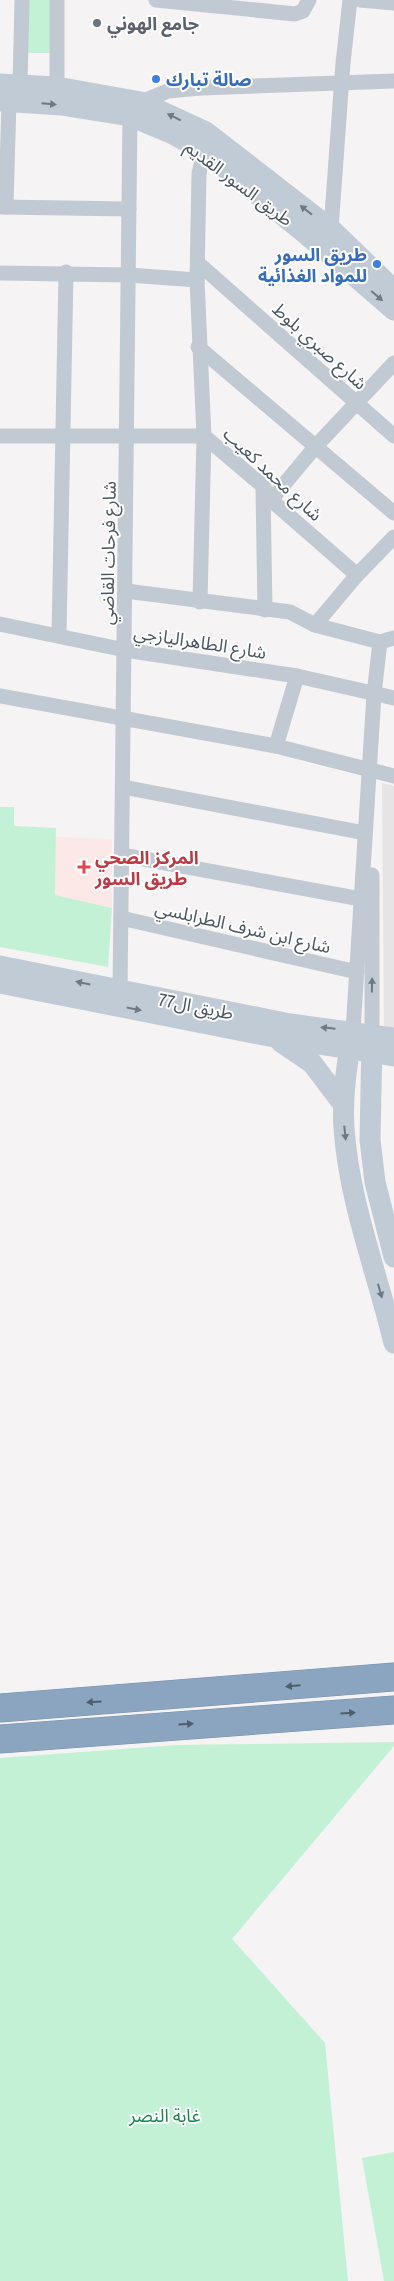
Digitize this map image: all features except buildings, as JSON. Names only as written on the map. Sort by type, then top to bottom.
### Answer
[{"type":"highway","points":[[0,1708],[394,1677]]},
{"type":"highway","points":[[0,1739],[394,1710]]},
{"type":"main road","name":"طريق السور القديم","points":[[7,92],[57,87],[136,109],[206,132],[331,230],[394,290]]},
{"type":"main road","name":"طريق السور القديم","points":[[7,92],[61,105],[136,109],[171,133],[204,151],[306,234],[394,310]]},
{"type":"main road","name":"طريق ال77","points":[[0,966],[290,1024],[362,1042],[394,1038]]},
{"type":"main road","points":[[0,983],[274,1037],[362,1042],[394,1056]]},
{"type":"main road","points":[[274,1037],[312,1063],[343,1104]]},
{"type":"main road","points":[[362,1042],[343,1104],[344,1129],[354,1199],[394,1343]]},
{"type":"main road","points":[[362,1042],[370,1140],[387,1202],[394,1257]]},
{"type":"street","points":[[22,0],[7,92],[3,207],[129,209]]},
{"type":"street","points":[[57,0],[57,87]]},
{"type":"street","points":[[156,0],[295,14],[303,11],[309,0]]},
{"type":"street","points":[[331,230],[343,63],[350,0]]},
{"type":"street","points":[[360,0],[394,4]]},
{"type":"street","points":[[136,109],[168,91],[201,88],[394,81]]},
{"type":"street","name":"شارع فرحات القاضي","points":[[120,991],[128,435],[129,209],[136,109]]},
{"type":"street","points":[[200,602],[204,436],[198,347],[197,280],[199,174],[204,151]]},
{"type":"street","name":"شارع صبري بلوط","points":[[198,263],[394,436]]},
{"type":"street","points":[[0,272],[66,272],[197,280]]},
{"type":"street","points":[[59,636],[66,272]]},
{"type":"street","points":[[198,347],[394,513]]},
{"type":"street","points":[[271,500],[316,446],[394,363]]},
{"type":"street","name":"شارع محمد كعيب","points":[[0,436],[64,434],[204,436],[263,486],[271,500],[357,575]]},
{"type":"street","points":[[263,486],[266,610]]},
{"type":"street","points":[[315,625],[357,575],[394,537]]},
{"type":"street","points":[[126,591],[200,602],[290,612],[315,625],[387,640],[374,694],[370,745],[371,771],[362,1042]]},
{"type":"street","name":"شارع الطاهراليازجي","points":[[0,624],[125,650],[297,676],[394,698]]},
{"type":"street","points":[[276,746],[297,676]]},
{"type":"street","points":[[0,696],[276,746],[394,776]]},
{"type":"street","points":[[362,1042],[357,972],[365,833],[371,771]]},
{"type":"street","points":[[123,787],[365,833]]},
{"type":"street","points":[[122,855],[361,899]]},
{"type":"street","name":"شارع ابن شرف الطرابلسي","points":[[121,918],[357,972]]},
{"type":"shaded area","points":[[382,783],[394,786],[394,1029],[384,1027]]},
{"type":"shaded area","name":"المركز الصحي طريق السور","points":[[56,837],[112,839],[112,908],[55,895]]},
{"type":"green space","points":[[28,0],[54,0],[54,53],[28,53]]},
{"type":"green space","points":[[0,807],[14,807],[14,826],[56,828],[55,895],[112,908],[108,967],[0,947]]},
{"type":"green space","name":"غابة النصر","points":[[394,1742],[394,1746],[232,1939],[325,2043],[348,2281],[0,2281],[0,1758],[177,1745]]},
{"type":"green space","points":[[394,2152],[394,2281],[384,2281],[362,2158]]},
{"type":"place","name":"جامع الهوني","points":[[97,23]]},
{"type":"place","name":"صالة تبارك","points":[[156,79]]},
{"type":"place","name":"طريق السور للمواد الغذائية","points":[[377,264]]},
{"type":"place","name":"المركز الصحي طريق السور","points":[[84,867]]}]
